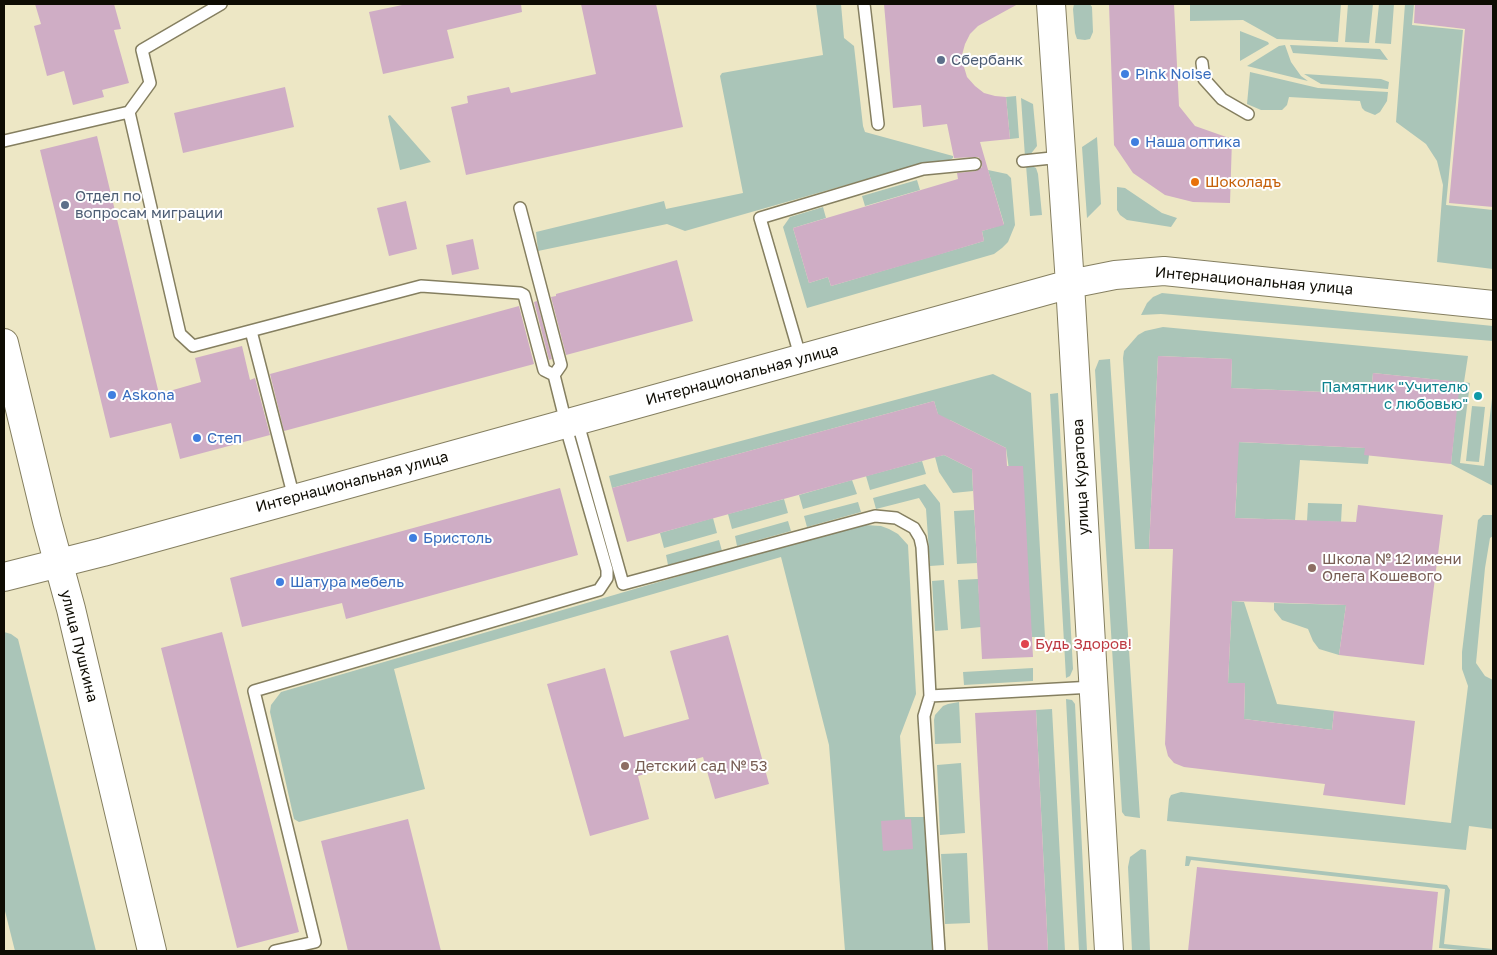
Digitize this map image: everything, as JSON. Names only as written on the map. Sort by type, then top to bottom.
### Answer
[{"type":"street","name":"улица Куратова","points":[[1051,4],[1070,284],[1109,951]]},
{"type":"street","name":"Интернациональная улица","points":[[4,577],[103,552],[1070,284],[1115,276],[1164,271],[1493,305]]},
{"type":"street","name":"улица Пушкина","points":[[4,342],[71,609],[152,951]]},
{"type":"lane","points":[[4,141],[129,112],[150,83],[142,50],[221,4]]},
{"type":"lane","points":[[864,4],[878,124]]},
{"type":"lane","points":[[1202,63],[1204,79],[1222,99],[1248,114]]},
{"type":"lane","points":[[129,112],[180,334],[193,346],[421,286],[520,293],[524,295],[544,370],[554,375],[623,584],[875,516],[896,518],[914,528],[920,538],[922,547],[930,696],[924,716],[939,951]]},
{"type":"lane","points":[[1023,161],[1061,157]]},
{"type":"lane","points":[[801,359],[760,218],[923,169],[976,164]]},
{"type":"lane","points":[[520,208],[561,365],[554,375]]},
{"type":"lane","points":[[251,331],[294,498]]},
{"type":"lane","points":[[275,951],[314,942],[254,691],[599,590],[607,578],[607,570],[569,422]]},
{"type":"lane","points":[[930,696],[1093,687]]},
{"type":"green space","points":[[816,4],[841,4],[844,38],[854,46],[865,132],[953,156],[953,158],[948,161],[923,163],[685,231],[667,224],[538,251],[536,232],[664,201],[666,209],[743,193],[720,76],[722,73],[823,55]]},
{"type":"green space","points":[[1074,4],[1090,4],[1092,7],[1093,32],[1090,39],[1077,39]]},
{"type":"green space","points":[[1190,4],[1341,4],[1338,42],[1277,39],[1243,20],[1190,21]]},
{"type":"green space","points":[[1348,4],[1373,4],[1369,43],[1345,42]]},
{"type":"green space","points":[[1379,4],[1394,4],[1391,44],[1375,43]]},
{"type":"green space","points":[[1405,4],[1414,4],[1412,25],[1463,30],[1446,205],[1493,210],[1493,269],[1437,262],[1443,185],[1437,161],[1426,144],[1396,122]]},
{"type":"green space","points":[[1240,31],[1268,42],[1269,44],[1240,61]]},
{"type":"green space","points":[[1285,45],[1291,62],[1301,76],[1308,81],[1247,66],[1279,46]]},
{"type":"green space","points":[[1290,45],[1380,49],[1388,60],[1293,53]]},
{"type":"green space","points":[[1250,72],[1318,88],[1388,92],[1387,101],[1380,112],[1375,115],[1365,111],[1360,101],[1289,97],[1287,105],[1282,110],[1261,110],[1247,104]]},
{"type":"green space","points":[[1304,74],[1381,79],[1389,82],[1388,89],[1321,84]]},
{"type":"green space","points":[[1016,96],[1019,138],[1010,139],[1006,97]]},
{"type":"green space","points":[[1021,98],[1033,104],[1037,146],[1030,155],[1025,157]]},
{"type":"green space","points":[[390,115],[431,162],[400,170],[388,116]]},
{"type":"green space","points":[[1097,137],[1101,204],[1087,218],[1082,147]]},
{"type":"green space","points":[[1026,165],[1036,168],[1038,174],[1042,215],[1030,216]]},
{"type":"green space","points":[[988,170],[1007,174],[1011,178],[1015,225],[1008,242],[1002,248],[994,254],[807,308],[783,227],[790,217],[823,207],[826,218],[793,228],[809,283],[828,277],[831,286],[984,241],[982,231],[1004,224]]},
{"type":"green space","points":[[917,180],[920,190],[865,206],[862,196]]},
{"type":"green space","points":[[1117,187],[1125,188],[1162,213],[1177,218],[1171,227],[1127,220],[1117,210]]},
{"type":"green space","points":[[1162,293],[1493,326],[1493,341],[1161,314],[1141,315],[1147,303],[1153,297]]},
{"type":"green space","points":[[1163,327],[1468,356],[1464,382],[1470,383],[1460,463],[1484,466],[1493,390],[1493,486],[1451,464],[1459,382],[1373,373],[1371,394],[1231,388],[1232,359],[1158,356],[1149,549],[1135,549],[1123,358],[1124,351],[1138,335],[1145,331]]},
{"type":"green space","points":[[1110,359],[1140,818],[1125,816],[1122,812],[1095,370],[1099,360]]},
{"type":"green space","points":[[993,374],[1031,393],[1045,637],[1032,637],[1006,448],[950,420],[941,425],[934,401],[612,488],[609,476]]},
{"type":"green space","points":[[1058,393],[1073,669],[1070,676],[1066,678],[1050,394]]},
{"type":"green space","points":[[1472,406],[1485,407],[1479,462],[1466,461]]},
{"type":"green space","points":[[1216,441],[1365,448],[1369,455],[1368,464],[1300,460],[1295,520],[1235,518],[1237,483],[1214,482]]},
{"type":"green space","points":[[944,455],[972,469],[973,491],[953,493],[939,472],[935,457]]},
{"type":"green space","points":[[922,461],[926,474],[870,490],[866,476]]},
{"type":"green space","points":[[852,480],[857,494],[803,509],[799,495]]},
{"type":"green space","points":[[925,484],[940,503],[944,565],[930,566],[926,509],[919,498],[876,509],[873,498]]},
{"type":"green space","points":[[784,499],[788,513],[732,529],[728,514]]},
{"type":"green space","points":[[858,502],[861,512],[807,527],[804,516]]},
{"type":"green space","points":[[1308,503],[1342,504],[1341,522],[1307,521]]},
{"type":"green space","points":[[974,510],[977,563],[957,564],[954,511]]},
{"type":"green space","points":[[1483,515],[1493,515],[1493,536],[1490,538],[1485,568],[1476,663],[1485,676],[1493,680],[1493,829],[1469,826],[1466,850],[1167,821],[1169,799],[1171,795],[1181,792],[1451,823],[1468,686],[1462,669],[1462,652],[1478,520]]},
{"type":"green space","points":[[713,518],[717,533],[664,548],[660,533]]},
{"type":"green space","points":[[788,521],[791,531],[737,546],[735,536]]},
{"type":"green space","points":[[865,525],[881,526],[889,529],[898,534],[908,545],[916,694],[900,736],[905,817],[924,817],[933,951],[845,951],[829,745],[781,557],[394,669],[425,789],[299,822],[294,819],[270,712],[271,705],[281,692],[796,542]]},
{"type":"green space","points":[[719,540],[722,551],[668,565],[666,555]]},
{"type":"green space","points":[[978,579],[981,627],[961,629],[958,580]]},
{"type":"green space","points":[[944,580],[948,630],[935,631],[932,581]]},
{"type":"green space","points":[[1232,601],[1244,602],[1277,704],[1335,711],[1332,730],[1244,719],[1245,683],[1228,683]]},
{"type":"green space","points":[[1274,603],[1346,605],[1339,655],[1319,649],[1308,629],[1282,620],[1274,610]]},
{"type":"green space","points":[[4,632],[18,639],[96,951],[15,951],[4,907]]},
{"type":"green space","points":[[1033,668],[1033,681],[964,685],[963,672]]},
{"type":"green space","points":[[1066,699],[1072,700],[1075,704],[1087,951],[1079,951]]},
{"type":"green space","points":[[959,702],[961,743],[935,744],[935,715],[943,706]]},
{"type":"green space","points":[[1052,709],[1065,951],[1048,951],[1036,710]]},
{"type":"green space","points":[[961,763],[965,833],[940,835],[937,765]]},
{"type":"green space","points":[[1141,849],[1146,850],[1150,951],[1132,951],[1128,867],[1130,857]]},
{"type":"green space","points":[[967,853],[970,923],[945,924],[941,854]]},
{"type":"green space","points":[[1186,856],[1447,885],[1450,890],[1444,944],[1493,949],[1493,951],[1439,948],[1445,889],[1191,860],[1189,866],[1185,866]]},
{"type":"building","points":[[35,4],[114,4],[121,29],[114,30],[129,83],[102,90],[104,97],[73,105],[64,71],[47,76],[34,26],[41,24]]},
{"type":"building","points":[[407,4],[521,4],[522,12],[447,30],[454,58],[383,74],[369,12]]},
{"type":"building","points":[[581,4],[656,4],[683,127],[466,175],[451,107],[468,103],[467,96],[509,87],[511,93],[596,74]]},
{"type":"building","points":[[884,4],[1018,4],[978,26],[970,34],[962,55],[967,77],[975,86],[984,93],[1006,97],[1010,139],[980,142],[1004,225],[982,231],[984,241],[928,258],[831,286],[828,277],[809,283],[793,228],[958,179],[957,173],[976,171],[982,167],[981,160],[978,157],[954,158],[947,124],[923,127],[921,105],[893,108]]},
{"type":"building","points":[[1109,4],[1174,4],[1179,106],[1195,126],[1232,139],[1230,203],[1193,202],[1165,195],[1133,173],[1114,145]]},
{"type":"building","points":[[1415,4],[1493,4],[1493,207],[1449,203],[1465,29],[1414,23]]},
{"type":"building","points":[[285,87],[294,127],[183,153],[174,113]]},
{"type":"building","points":[[97,136],[159,394],[201,382],[195,358],[242,346],[250,380],[255,378],[270,435],[180,459],[171,423],[110,438],[40,150]]},
{"type":"building","points":[[406,201],[417,249],[389,256],[377,208]]},
{"type":"building","points":[[473,239],[479,269],[452,275],[446,245]]},
{"type":"building","points":[[677,260],[693,321],[566,355],[551,297]]},
{"type":"building","points":[[537,301],[552,359],[549,360],[534,302]]},
{"type":"building","points":[[519,306],[534,364],[284,431],[270,374]]},
{"type":"building","points":[[1158,356],[1232,359],[1231,388],[1371,394],[1373,373],[1460,382],[1451,464],[1364,455],[1365,448],[1239,442],[1235,518],[1356,522],[1358,505],[1443,515],[1424,665],[1339,655],[1346,605],[1232,601],[1228,683],[1245,683],[1244,719],[1332,730],[1334,711],[1415,721],[1405,805],[1323,795],[1325,784],[1184,767],[1174,763],[1168,756],[1165,744],[1173,549],[1149,549]]},
{"type":"building","points":[[934,401],[938,414],[1006,448],[1007,466],[1023,466],[1033,657],[982,659],[972,469],[944,455],[627,542],[612,488]]},
{"type":"building","points":[[560,488],[578,555],[346,619],[342,603],[242,627],[230,578]]},
{"type":"building","points":[[222,632],[299,932],[237,948],[161,648]]},
{"type":"building","points":[[728,635],[769,784],[715,799],[703,757],[638,776],[649,819],[590,836],[547,684],[605,668],[624,737],[689,719],[670,651]]},
{"type":"building","points":[[1036,710],[1048,951],[988,951],[975,713]]},
{"type":"building","points":[[408,819],[441,951],[348,951],[321,841]]},
{"type":"building","points":[[911,819],[913,849],[883,851],[881,821]]},
{"type":"building","points":[[1197,867],[1438,892],[1432,951],[1188,951]]},
{"type":"place","name":"Сбербанк","points":[[941,60]]},
{"type":"place","name":"Pink Noise","points":[[1125,74]]},
{"type":"place","name":"Наша оптика","points":[[1135,142]]},
{"type":"place","name":"Шоколадъ","points":[[1195,182]]},
{"type":"place","name":"Отдел по вопросам миграции","points":[[65,205]]},
{"type":"place","name":"Askona","points":[[112,395]]},
{"type":"place","name":"Памятник \"Учителю с любовью\"","points":[[1478,396]]},
{"type":"place","name":"Степ","points":[[197,438]]},
{"type":"place","name":"Бристоль","points":[[413,538]]},
{"type":"place","name":"Школа № 12 имени Олега Кошевого","points":[[1312,568]]},
{"type":"place","name":"Шатура мебель","points":[[280,582]]},
{"type":"place","name":"Будь Здоров!","points":[[1025,644]]},
{"type":"place","name":"Детский сад № 53","points":[[625,766]]}]
